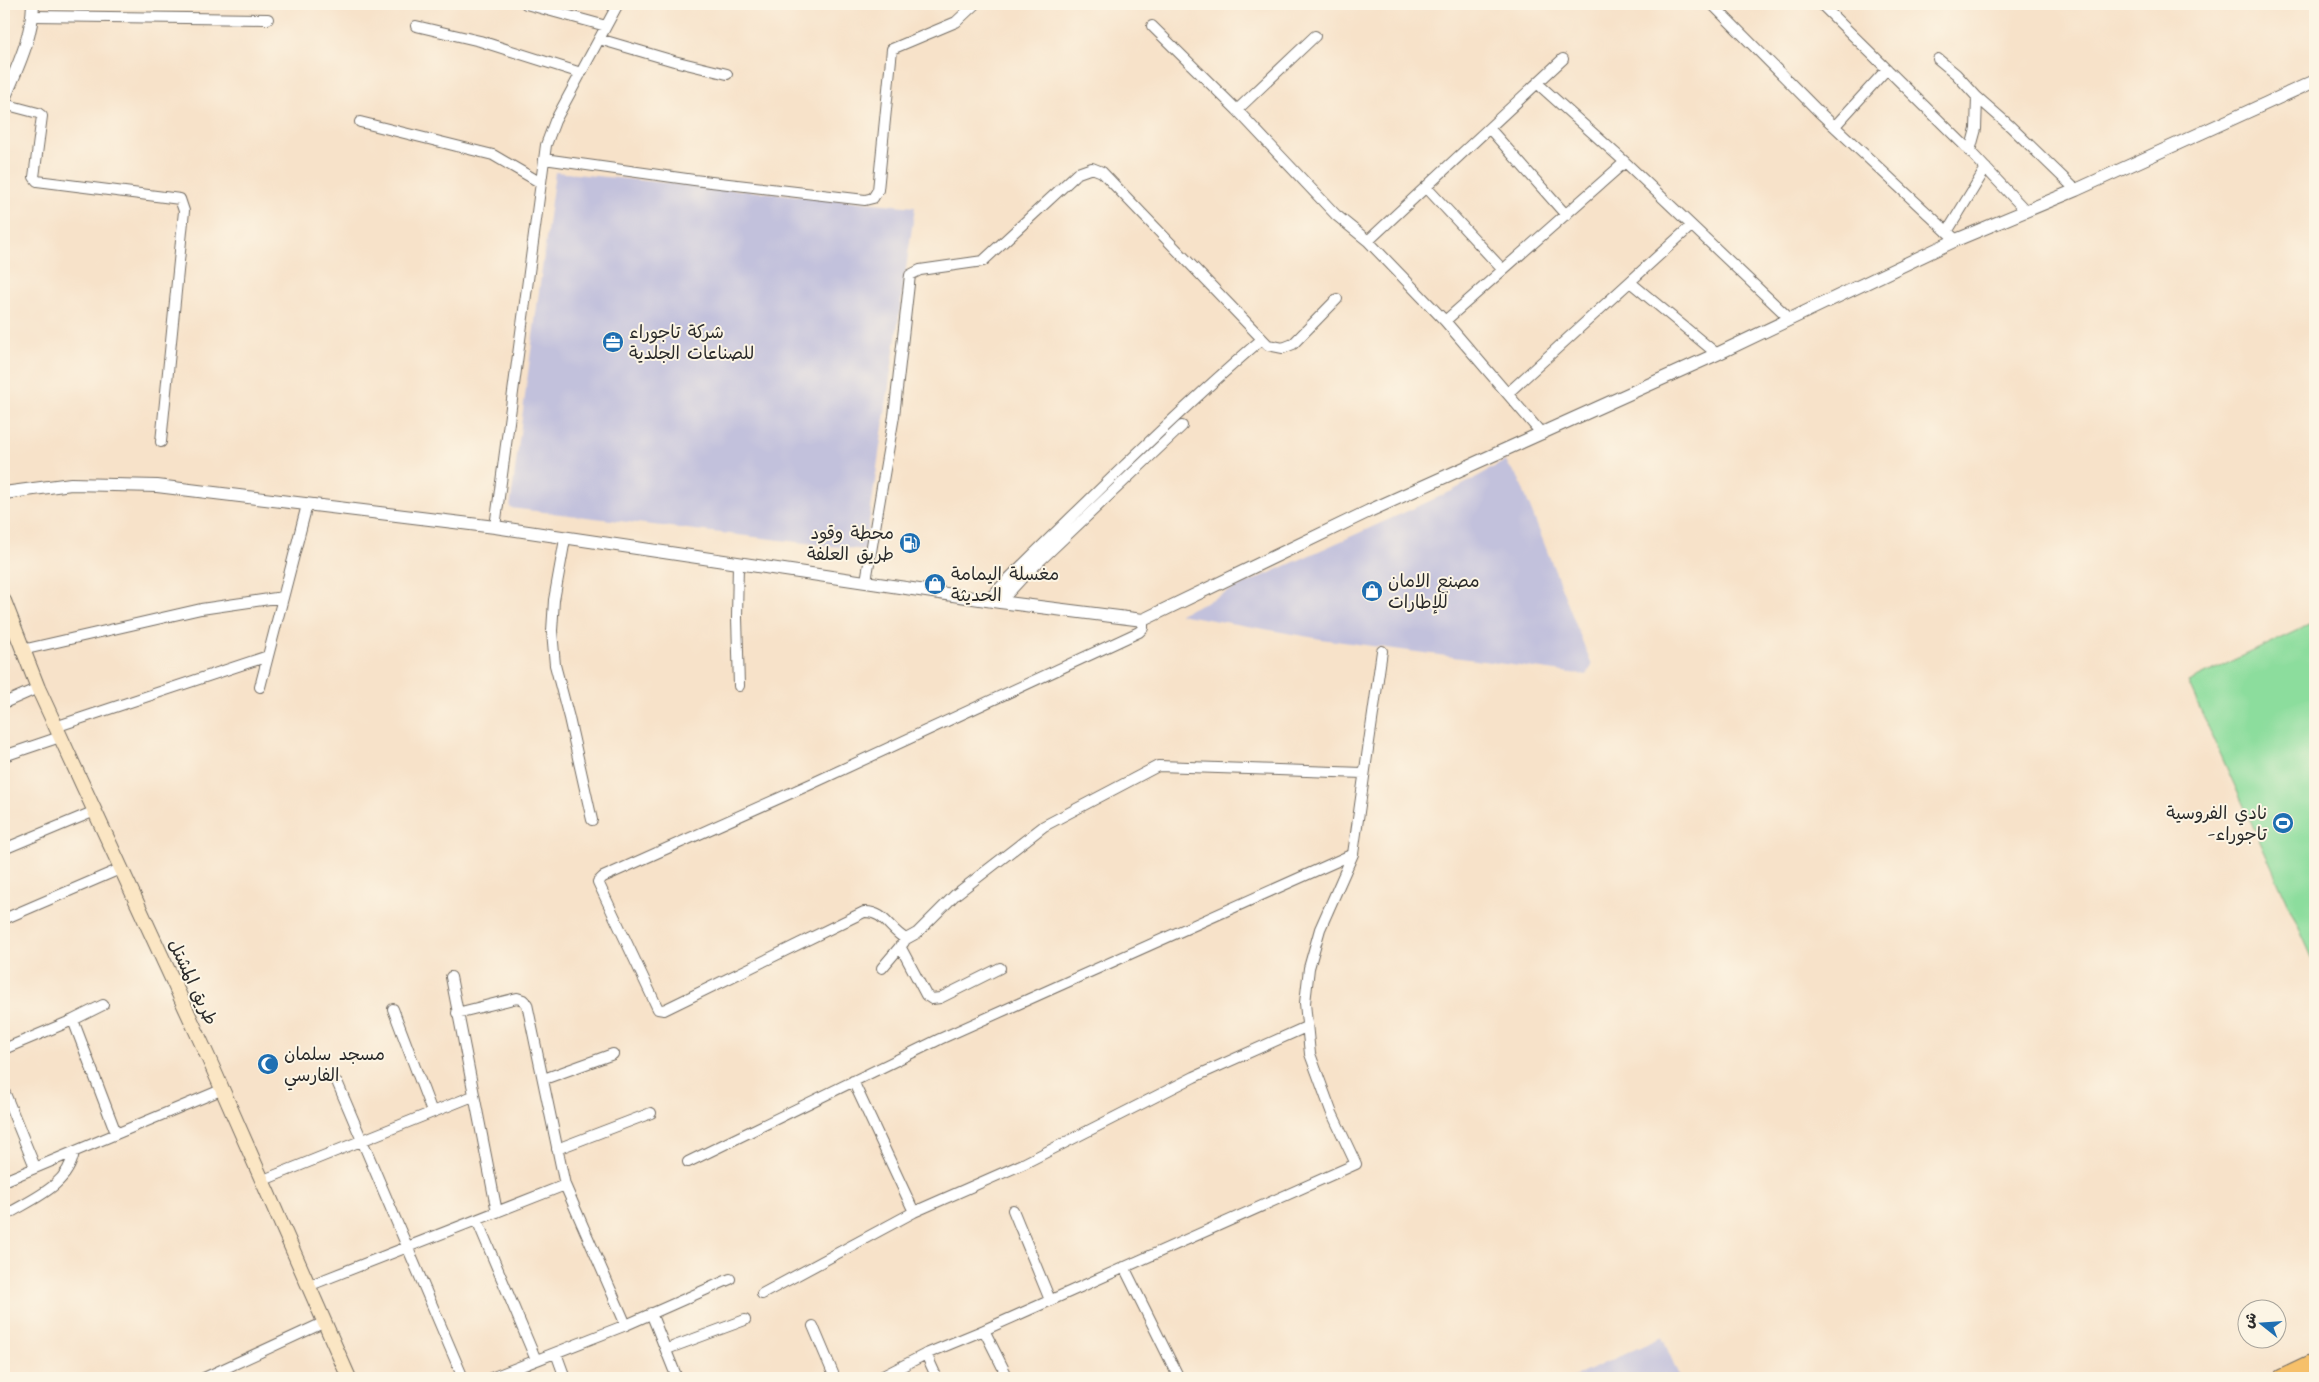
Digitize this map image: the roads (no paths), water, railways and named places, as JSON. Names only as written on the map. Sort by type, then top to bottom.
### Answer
[{"type":"main road","name":"طريق المشتل","points":[[4,601],[6,617],[120,869],[208,1057],[349,1378]]},
{"type":"main road","points":[[2281,1378],[2315,1362]]},
{"type":"street","points":[[526,4],[606,26]]},
{"type":"street","points":[[495,527],[544,159],[555,121],[618,4]]},
{"type":"street","points":[[544,159],[694,180],[865,200],[873,198],[878,190],[892,49],[956,22],[975,4]]},
{"type":"street","points":[[1821,4],[1970,151],[2026,211]]},
{"type":"street","points":[[1714,5],[1834,126],[1952,236]]},
{"type":"street","points":[[4,99],[25,48],[33,10],[268,19]]},
{"type":"street","points":[[416,26],[480,41],[580,73]]},
{"type":"street","points":[[1152,26],[1237,110],[1336,215],[1368,241],[1445,321],[1542,434]]},
{"type":"street","points":[[1237,110],[1315,36]]},
{"type":"street","points":[[599,39],[674,62],[728,74]]},
{"type":"street","points":[[1368,241],[1563,59]]},
{"type":"street","points":[[1938,59],[1956,74],[1977,97],[2076,190]]},
{"type":"street","points":[[1834,126],[1887,69]]},
{"type":"street","points":[[4,493],[71,484],[157,486],[495,527],[565,539],[994,601],[1143,620],[1369,511],[1717,354],[1952,236],[2026,211],[2076,190],[2315,81]]},
{"type":"street","points":[[1537,83],[1625,162],[1789,318]]},
{"type":"street","points":[[1970,151],[1976,129],[1977,97]]},
{"type":"street","points":[[4,104],[38,113],[42,116],[34,177],[37,181],[180,199],[184,211],[161,442]]},
{"type":"street","points":[[360,122],[492,154],[541,183]]},
{"type":"street","points":[[1489,128],[1566,214]]},
{"type":"street","points":[[1445,321],[1625,162]]},
{"type":"street","points":[[866,581],[894,416],[907,286],[913,272],[984,261],[1078,173],[1087,169],[1098,168],[1261,340],[1274,347],[1283,348],[1293,344],[1337,299]]},
{"type":"street","points":[[1952,236],[1986,168]]},
{"type":"street","points":[[1426,187],[1503,270]]},
{"type":"street","points":[[1508,393],[1691,226]]},
{"type":"street","points":[[1630,282],[1717,354]]},
{"type":"street","points":[[994,601],[1024,562],[1156,434],[1214,380],[1261,340]]},
{"type":"street","points":[[994,601],[1026,574],[1182,426]]},
{"type":"street","points":[[260,687],[307,505]]},
{"type":"street","points":[[565,539],[554,600],[552,631],[555,665],[592,820]]},
{"type":"street","points":[[738,563],[736,618],[740,686]]},
{"type":"street","points":[[22,650],[201,609],[283,597]]},
{"type":"street","points":[[1000,968],[940,998],[932,999],[926,995],[903,942],[882,916],[874,911],[864,912],[664,1010],[658,1009],[598,882],[610,874],[811,784],[1139,632],[1143,628],[1143,620]]},
{"type":"street","points":[[879,1378],[926,1354],[1356,1164],[1318,1080],[1310,1054],[1305,1003],[1309,968],[1320,929],[1353,854],[1363,773],[1382,651]]},
{"type":"street","points":[[4,756],[58,732],[268,656]]},
{"type":"street","points":[[4,704],[38,688]]},
{"type":"street","points":[[882,968],[903,942],[917,933],[955,894],[1044,826],[1158,766],[1363,773]]},
{"type":"street","points":[[4,849],[95,811]]},
{"type":"street","points":[[688,1162],[940,1038],[1353,854]]},
{"type":"street","points":[[4,919],[120,869]]},
{"type":"street","points":[[451,977],[497,1212]]},
{"type":"street","points":[[458,1013],[516,998],[523,1000],[527,1004],[565,1185],[626,1325]]},
{"type":"street","points":[[4,1049],[73,1020],[103,1005]]},
{"type":"street","points":[[393,1009],[432,1112]]},
{"type":"street","points":[[73,1020],[116,1133]]},
{"type":"street","points":[[762,1294],[914,1212],[1023,1164],[1194,1077],[1306,1027]]},
{"type":"street","points":[[544,1079],[614,1054]]},
{"type":"street","points":[[853,1081],[914,1212]]},
{"type":"street","points":[[338,1084],[364,1140],[463,1378]]},
{"type":"street","points":[[4,1181],[222,1090]]},
{"type":"street","points":[[4,1092],[35,1167]]},
{"type":"street","points":[[261,1181],[473,1096]]},
{"type":"street","points":[[557,1149],[651,1113]]},
{"type":"street","points":[[4,1220],[6,1215],[57,1185],[72,1166],[74,1152]]},
{"type":"street","points":[[308,1286],[565,1185]]},
{"type":"street","points":[[1013,1210],[1050,1300]]},
{"type":"street","points":[[477,1220],[536,1360]]},
{"type":"street","points":[[1124,1267],[1179,1378]]},
{"type":"street","points":[[491,1378],[514,1374],[536,1360],[626,1325],[730,1279]]},
{"type":"street","points":[[651,1313],[677,1378]]},
{"type":"street","points":[[667,1349],[745,1320]]},
{"type":"street","points":[[204,1378],[325,1322]]},
{"type":"street","points":[[813,1326],[835,1378]]},
{"type":"street","points":[[984,1330],[1008,1378]]},
{"type":"street","points":[[556,1352],[565,1378]]},
{"type":"street","points":[[926,1354],[937,1378]]},
{"type":"place","name":"شركة تاجوراء للصناعات الجلدية","points":[[613,342]]},
{"type":"place","name":"محطة وقود طريق العلفة","points":[[910,543]]},
{"type":"place","name":"مغسلة اليمامة الحديثة","points":[[935,584]]},
{"type":"place","name":"مصنع الامان للإطارات","points":[[1372,591]]},
{"type":"place","name":"نادي الفروسية -تاجوراء","points":[[2283,823]]},
{"type":"place","name":"مسجد سلمان الفارسي","points":[[268,1064]]}]
